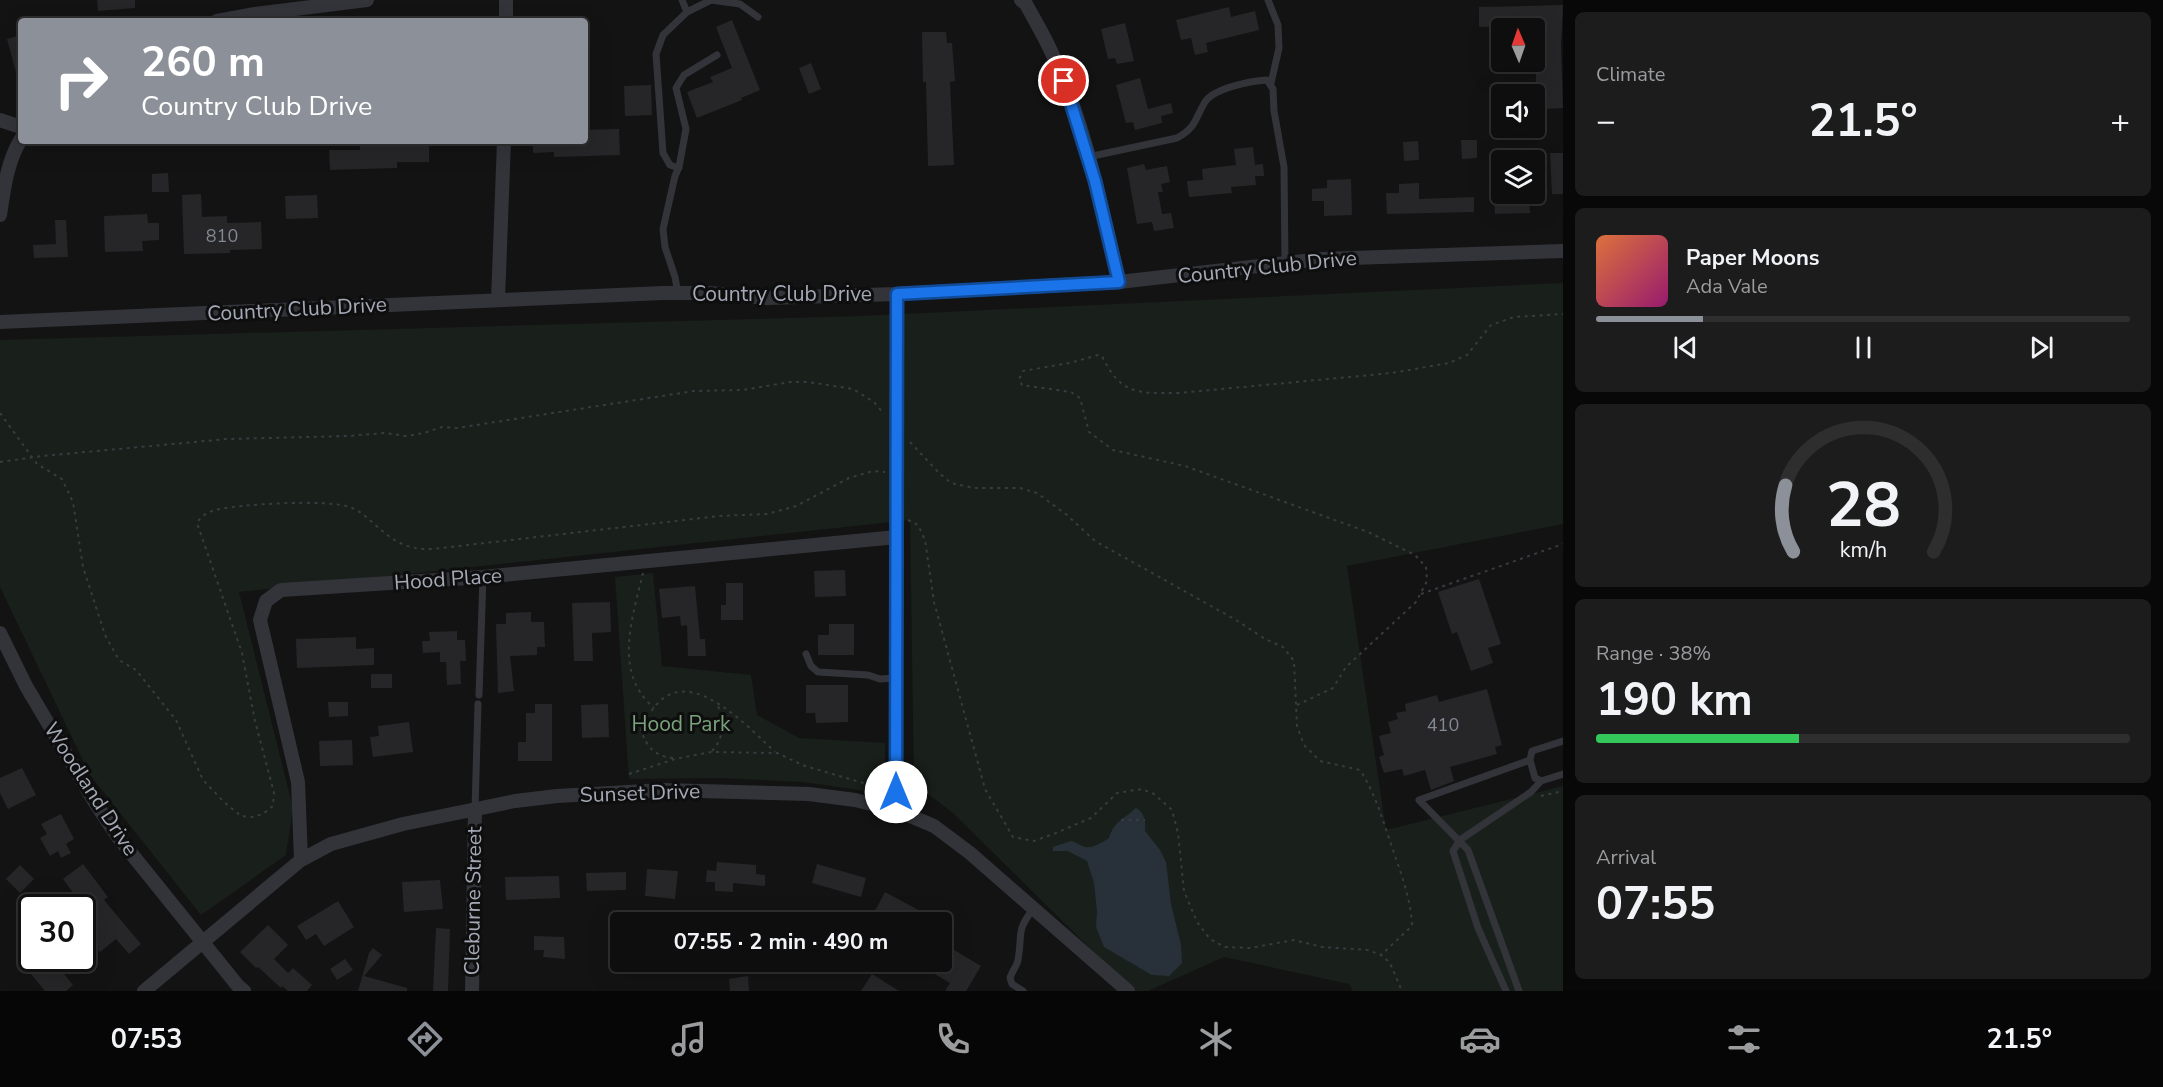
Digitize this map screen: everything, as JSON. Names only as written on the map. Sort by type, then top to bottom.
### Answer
[{"type":"street","points":[[234,18],[367,0]]},
{"type":"street","points":[[506,0],[506,18]]},
{"type":"street","points":[[1021,0],[1026,4],[1050,49],[1070,98],[1088,157],[1119,282]]},
{"type":"street","points":[[0,120],[18,126]]},
{"type":"street","points":[[0,215],[5,181],[18,144]]},
{"type":"street","points":[[498,300],[504,144]]},
{"type":"street","name":"Country Club Drive","points":[[0,322],[710,293],[766,297],[897,294],[1119,282],[1285,262],[1452,253],[1563,251]]},
{"type":"street","points":[[896,810],[897,294]]},
{"type":"street","name":"Hood Place","points":[[301,860],[298,782],[260,620],[266,601],[281,590],[483,577],[897,537]]},
{"type":"street","name":"Woodland Drive","points":[[0,633],[26,686],[93,801],[118,837],[244,991]]},
{"type":"street","name":"Sunset Drive","points":[[144,991],[301,860],[331,844],[368,832],[515,801],[557,796],[664,790],[809,794],[855,800],[896,810],[934,826],[970,853],[1128,991]]},
{"type":"street","name":"Cleburne Street","points":[[472,991],[475,810]]},
{"type":"lane","points":[[682,0],[687,12]]},
{"type":"lane","points":[[679,168],[670,165],[663,153],[656,54],[663,34],[687,12],[711,0],[740,4],[758,17]]},
{"type":"lane","points":[[1268,0],[1278,25],[1275,70],[1271,84]]},
{"type":"lane","points":[[678,294],[665,247],[663,229],[675,176],[679,168],[686,129],[676,88],[684,75],[717,55]]},
{"type":"lane","points":[[1088,157],[1178,138],[1195,125],[1210,96],[1222,89],[1267,80],[1273,89],[1274,111],[1284,167],[1285,262]]},
{"type":"lane","points":[[479,695],[483,577]]},
{"type":"lane","points":[[806,654],[811,666],[818,672],[868,675],[880,679],[896,678]]},
{"type":"lane","points":[[475,810],[478,704]]},
{"type":"lane","points":[[1541,781],[1535,777],[1530,760],[1532,751],[1563,741]]},
{"type":"lane","points":[[1519,991],[1468,850],[1419,800],[1530,760]]},
{"type":"lane","points":[[1506,991],[1478,928],[1453,851],[1460,840],[1531,792],[1541,781],[1563,774]]},
{"type":"lane","points":[[1023,991],[1012,984],[1010,978],[1017,964],[1020,930],[1034,908]]},
{"type":"path","points":[[1297,705],[1333,687],[1346,667],[1416,602],[1427,581],[1426,567],[1414,555],[1368,532],[1185,466],[1113,450],[1089,432],[1080,398],[1071,392],[1022,385],[1019,379],[1023,371],[1070,363],[1098,355],[1102,356],[1123,387],[1146,393],[1179,393],[1392,373],[1449,363],[1467,356],[1491,325],[1514,317],[1563,314]]},
{"type":"path","points":[[897,518],[910,520],[918,525],[925,540],[934,602],[985,789],[1013,837],[1034,841],[1056,833],[1092,818],[1117,792],[1142,789],[1154,794],[1172,810],[1178,833],[1184,891],[1197,922],[1209,939],[1225,947],[1250,948],[1294,940],[1322,947],[1368,950],[1381,955],[1390,963],[1402,991]]},
{"type":"path","points":[[1420,594],[1563,544]]},
{"type":"path","points":[[645,562],[627,652],[629,668],[644,699],[654,708]]},
{"type":"path","points":[[675,759],[652,751],[641,730],[644,721],[664,697],[685,693],[704,695],[726,707],[777,753],[805,766],[896,792]]},
{"type":"path","points":[[711,752],[720,743],[723,732],[720,709],[716,702]]},
{"type":"path","points":[[629,774],[675,759],[711,752],[777,753]]},
{"type":"path","points":[[1121,819],[1145,820]]},
{"type":"green space","points":[[1563,283],[1563,524],[1347,566],[1386,830],[1563,786],[1563,991],[1353,991],[1349,984],[1224,957],[1148,991],[1133,991],[954,814],[914,783],[910,520],[239,592],[293,808],[286,855],[201,915],[90,775],[0,587],[0,340],[861,316]]},
{"type":"green space","name":"Hood Park","points":[[653,573],[662,666],[751,675],[757,715],[799,738],[885,743],[885,787],[882,791],[879,793],[803,782],[722,778],[629,779],[615,577]]},
{"type":"shaded area","points":[[1136,808],[1144,818],[1145,831],[1166,862],[1171,904],[1181,945],[1182,963],[1169,976],[1152,975],[1104,947],[1096,927],[1094,883],[1087,861],[1068,851],[1053,851],[1053,847],[1071,841],[1088,847],[1101,843],[1109,838],[1117,824]]},
{"type":"building","points":[[97,0],[135,0],[135,8],[98,11]]},
{"type":"building","points":[[1563,5],[1561,45],[1563,108],[1546,109],[1545,84],[1536,84],[1536,72],[1545,72],[1545,18],[1491,18],[1491,27],[1479,27],[1479,7]]},
{"type":"building","points":[[1229,7],[1231,17],[1255,11],[1259,30],[1206,43],[1208,52],[1195,55],[1191,38],[1181,40],[1176,20]]},
{"type":"building","points":[[732,20],[760,90],[741,98],[742,100],[697,118],[687,92],[713,82],[710,77],[732,68],[716,27]]},
{"type":"building","points":[[1125,23],[1134,61],[1117,64],[1115,58],[1108,59],[1101,29]]},
{"type":"building","points":[[922,32],[946,32],[947,43],[952,43],[955,81],[950,82],[954,165],[928,166]]},
{"type":"building","points":[[18,36],[18,80],[7,39]]},
{"type":"building","points":[[811,63],[821,89],[809,94],[799,68]]},
{"type":"building","points":[[1140,78],[1148,109],[1171,103],[1173,113],[1161,116],[1162,123],[1135,130],[1133,122],[1126,123],[1116,85]]},
{"type":"building","points":[[651,85],[652,115],[625,116],[624,86]]},
{"type":"building","points":[[619,129],[620,155],[554,157],[554,152],[533,153],[533,144],[588,144],[588,130]]},
{"type":"building","points":[[1461,140],[1477,140],[1477,158],[1462,159]]},
{"type":"building","points":[[1418,141],[1419,160],[1404,161],[1403,142]]},
{"type":"building","points":[[429,144],[429,162],[397,162],[397,168],[330,170],[329,150],[360,150],[360,146]]},
{"type":"building","points":[[1253,147],[1255,165],[1263,164],[1264,176],[1255,176],[1256,185],[1231,187],[1232,193],[1189,197],[1187,181],[1203,180],[1202,169],[1236,165],[1234,149]]},
{"type":"building","points":[[1525,148],[1525,150],[1508,150]]},
{"type":"building","points":[[1550,153],[1563,153],[1563,194],[1552,194]]},
{"type":"building","points":[[1144,164],[1146,170],[1167,166],[1170,182],[1161,184],[1163,192],[1158,192],[1162,214],[1171,213],[1174,228],[1154,231],[1152,222],[1137,224],[1127,168]]},
{"type":"building","points":[[168,173],[169,192],[152,192],[152,174]]},
{"type":"building","points":[[1351,179],[1352,215],[1324,216],[1324,201],[1312,201],[1312,189],[1327,188],[1327,180]]},
{"type":"building","points":[[1419,183],[1419,199],[1474,197],[1474,212],[1387,214],[1386,193],[1399,193],[1399,184]]},
{"type":"building","points":[[201,194],[202,217],[227,216],[227,223],[261,222],[262,249],[230,250],[230,253],[184,254],[182,195]]},
{"type":"building","points":[[317,195],[318,218],[286,219],[285,196]]},
{"type":"building","points":[[1494,204],[1530,204],[1530,213],[1495,214]]},
{"type":"building","points":[[147,214],[148,223],[159,223],[159,240],[142,241],[143,251],[105,252],[104,216]]},
{"type":"building","points":[[55,220],[66,220],[68,257],[34,258],[33,245],[56,244]]},
{"type":"building","points":[[845,570],[846,596],[815,597],[814,571]]},
{"type":"building","points":[[1479,579],[1501,644],[1488,648],[1493,663],[1471,671],[1457,632],[1452,634],[1438,592]]},
{"type":"building","points":[[726,583],[743,583],[743,620],[721,620],[721,605],[726,605]]},
{"type":"building","points":[[695,586],[700,639],[705,639],[706,656],[688,656],[687,625],[681,626],[680,616],[662,618],[659,589]]},
{"type":"building","points":[[610,602],[611,632],[592,633],[593,661],[574,661],[572,603]]},
{"type":"building","points":[[531,612],[531,622],[544,622],[545,647],[537,647],[537,655],[510,656],[514,691],[498,693],[496,624],[506,624],[506,613]]},
{"type":"building","points":[[829,624],[854,624],[854,655],[818,655],[818,635],[829,635]]},
{"type":"building","points":[[457,631],[457,640],[465,640],[466,661],[460,661],[461,684],[447,685],[446,662],[440,662],[440,652],[423,653],[422,641],[430,641],[429,632]]},
{"type":"building","points":[[356,637],[356,649],[374,648],[374,665],[297,668],[296,639]]},
{"type":"building","points":[[371,674],[392,674],[392,688],[371,688]]},
{"type":"building","points":[[806,685],[848,685],[848,722],[816,723],[815,713],[806,713]]},
{"type":"building","points":[[1487,689],[1502,745],[1495,747],[1497,754],[1450,767],[1454,781],[1431,790],[1425,770],[1404,776],[1402,769],[1384,773],[1379,757],[1384,755],[1379,736],[1391,733],[1388,722],[1398,719],[1396,713],[1406,711],[1405,704],[1437,695],[1439,702]]},
{"type":"building","points":[[328,702],[348,702],[348,716],[329,717]]},
{"type":"building","points":[[535,704],[552,704],[552,761],[518,761],[518,742],[526,742],[526,713],[535,713]]},
{"type":"building","points":[[608,704],[609,737],[582,738],[581,705]]},
{"type":"building","points":[[409,722],[413,752],[373,757],[370,737],[379,736],[378,726]]},
{"type":"building","points":[[352,740],[353,765],[320,766],[319,741]]},
{"type":"building","points":[[22,768],[36,795],[8,809],[0,793],[0,778]]},
{"type":"building","points":[[61,814],[74,839],[66,844],[71,853],[61,858],[58,851],[50,856],[40,838],[47,834],[41,824]]},
{"type":"building","points":[[717,862],[756,865],[756,874],[765,875],[765,886],[733,883],[733,892],[715,891],[715,882],[706,882],[707,870],[716,871]]},
{"type":"building","points":[[83,864],[108,897],[104,900],[141,944],[129,954],[116,939],[100,952],[96,948],[96,894],[74,894],[63,879]]},
{"type":"building","points":[[817,864],[866,878],[861,897],[812,883]]},
{"type":"building","points":[[20,865],[34,879],[20,893],[6,879]]},
{"type":"building","points":[[647,869],[678,871],[675,899],[645,896]]},
{"type":"building","points":[[626,872],[626,890],[587,891],[586,873]]},
{"type":"building","points":[[559,876],[560,898],[506,900],[505,877]]},
{"type":"building","points":[[440,880],[443,909],[404,912],[402,882]]},
{"type":"building","points":[[885,892],[922,912],[874,912]]},
{"type":"building","points":[[338,901],[354,927],[324,946],[316,934],[306,940],[297,926]]},
{"type":"building","points":[[268,925],[288,945],[274,959],[288,973],[293,968],[312,985],[307,991],[288,991],[282,986],[281,988],[240,952]]},
{"type":"building","points":[[436,928],[450,929],[448,991],[433,991]]},
{"type":"building","points":[[534,936],[564,937],[565,959],[543,957],[544,950],[534,950]]},
{"type":"building","points":[[373,948],[382,955],[364,976],[407,988],[407,991],[358,991],[369,953]]},
{"type":"building","points":[[952,949],[981,966],[966,991],[945,991],[950,983],[932,972],[952,972]]},
{"type":"building","points":[[345,959],[353,970],[337,980],[330,969]]},
{"type":"building","points":[[29,972],[62,972],[73,985],[66,991],[45,991]]},
{"type":"building","points":[[872,974],[899,991],[861,991]]},
{"type":"building","points":[[748,976],[749,991],[730,991],[729,979]]},
{"type":"route","points":[[896,792],[897,294],[1119,282],[1095,181],[1064,81]]}]
